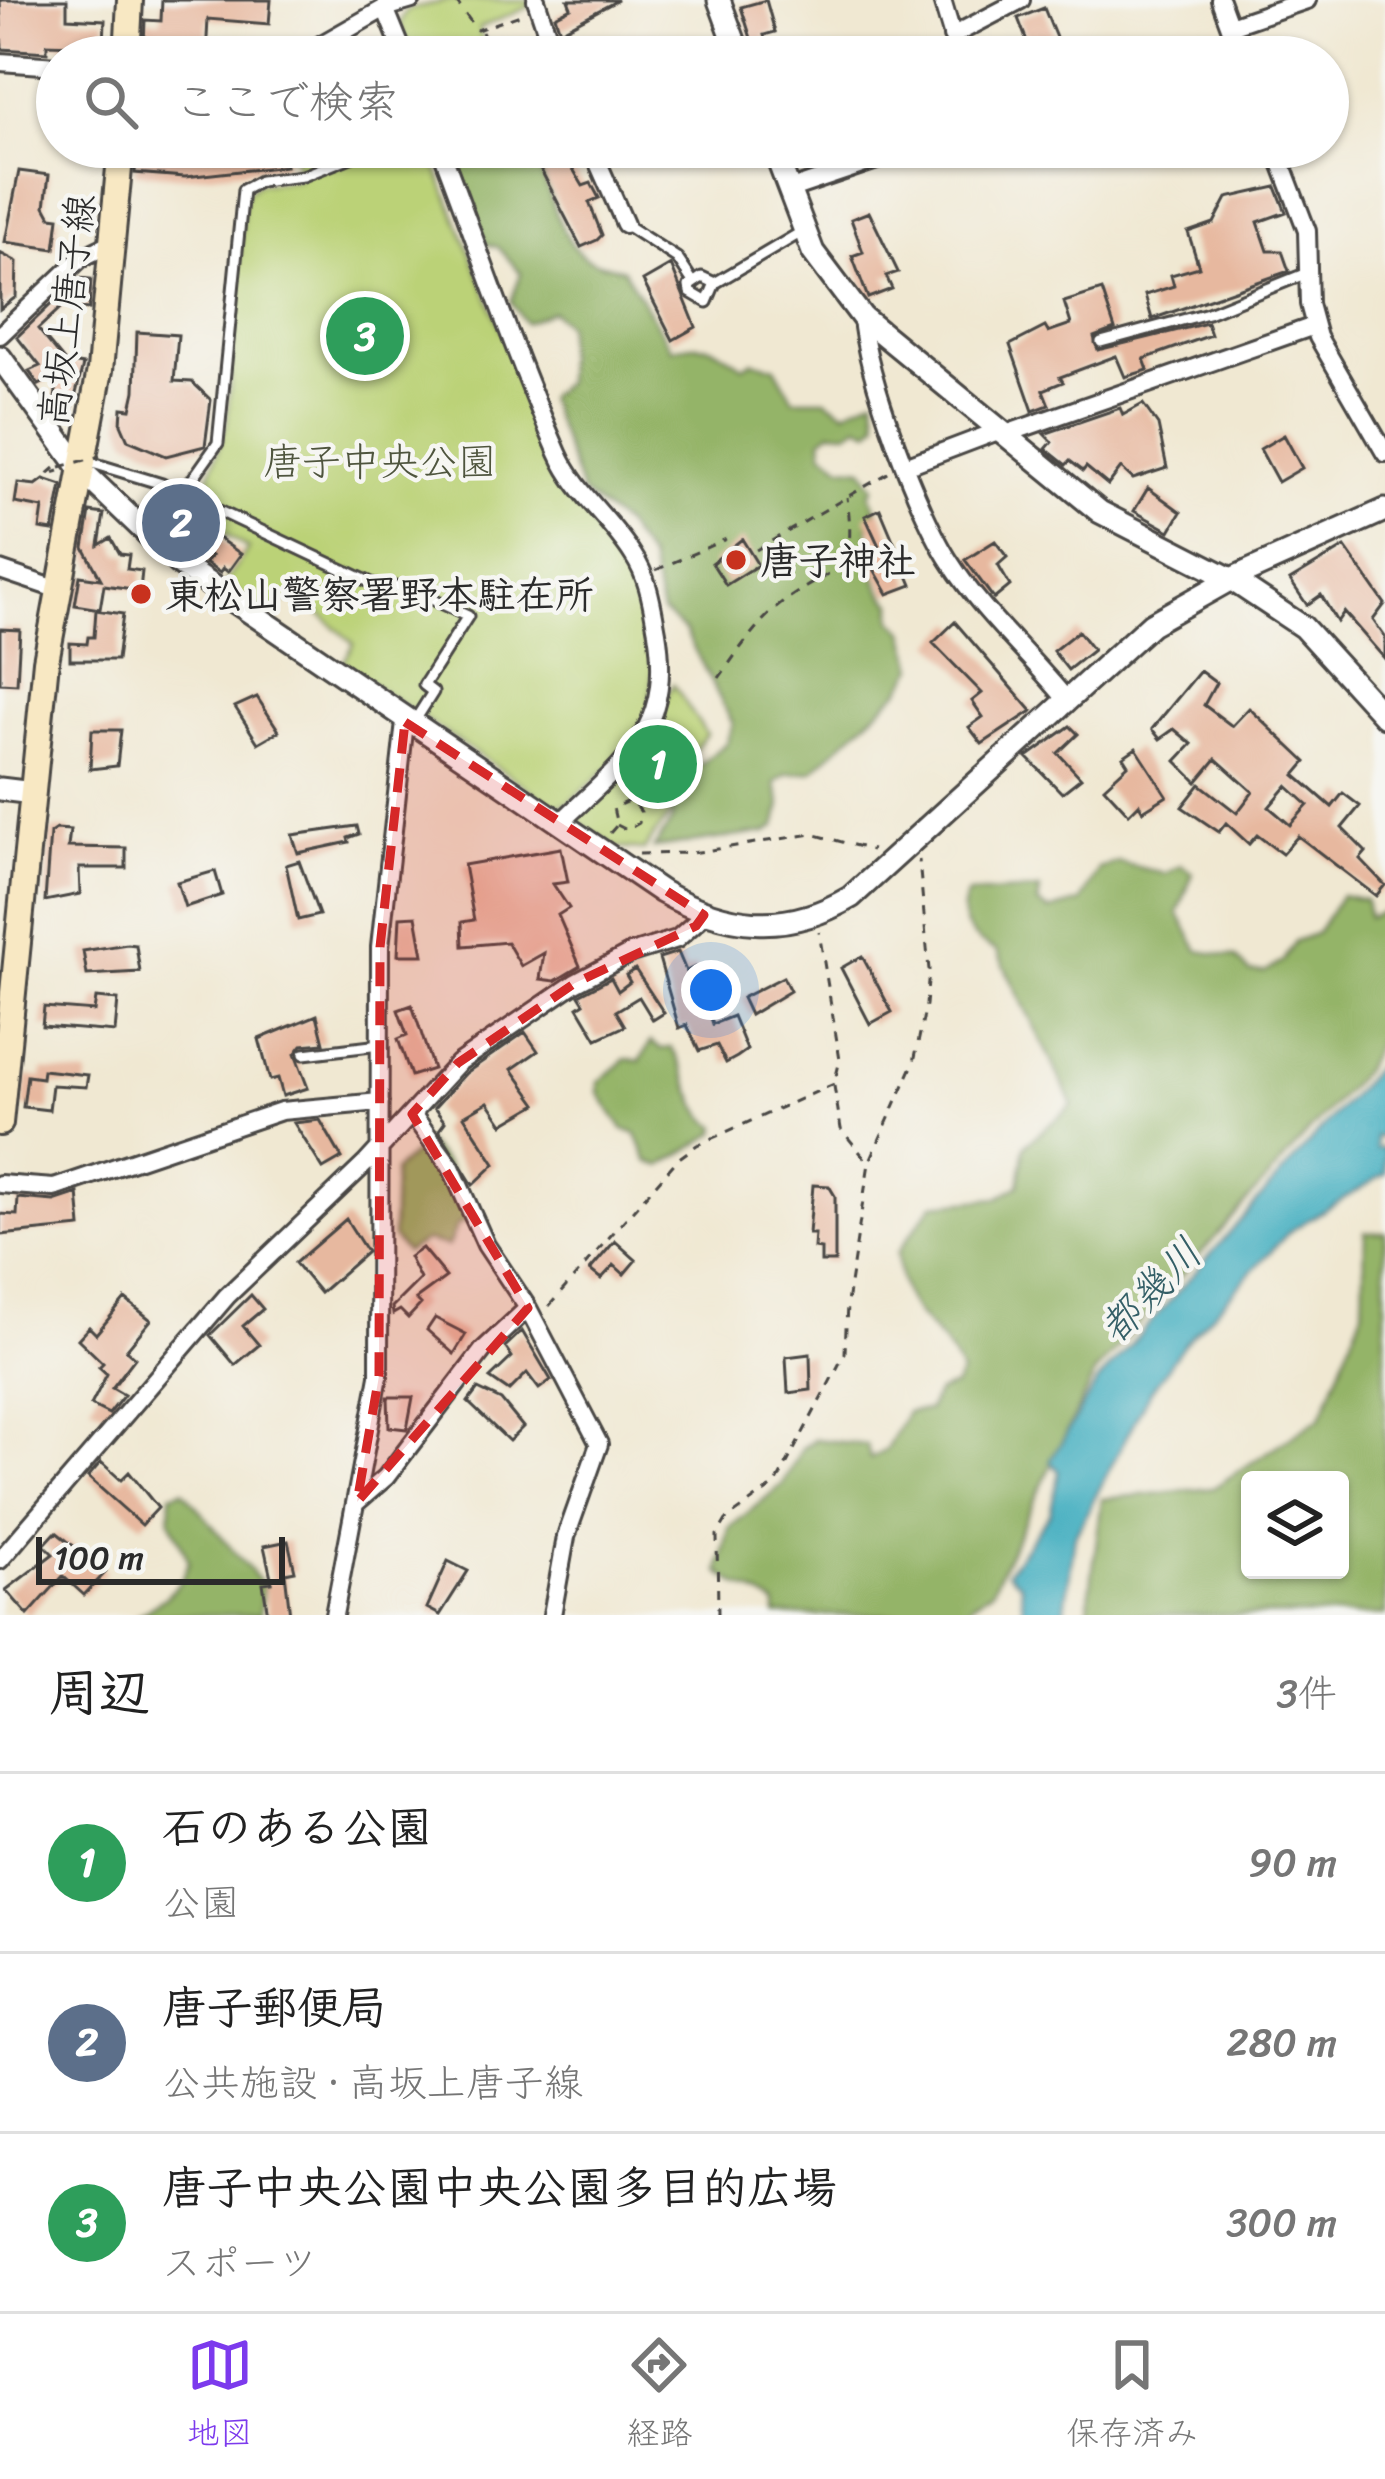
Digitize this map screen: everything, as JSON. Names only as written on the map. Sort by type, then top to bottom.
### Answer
[{"type":"main road","points":[[128,36],[130,0]]},
{"type":"main road","name":"高坂上唐子線","points":[[0,1123],[9,975],[59,590],[85,466],[119,168]]},
{"type":"street","points":[[336,36],[385,8],[412,0]]},
{"type":"street","points":[[719,0],[732,36]]},
{"type":"street","points":[[942,0],[952,36],[1021,0]]},
{"type":"street","points":[[1220,0],[1234,36]]},
{"type":"street","points":[[1230,26],[1307,0]]},
{"type":"street","points":[[537,4],[548,36]]},
{"type":"street","points":[[385,8],[396,36]]},
{"type":"street","points":[[0,62],[36,65]]},
{"type":"street","points":[[448,168],[558,453],[588,504],[612,527],[644,575],[662,665],[656,710],[632,753],[561,822]]},
{"type":"street","points":[[600,168],[625,224]]},
{"type":"street","points":[[780,168],[827,276],[862,317],[1000,433],[1127,530],[1231,579],[1304,627],[1385,717]]},
{"type":"street","points":[[788,190],[853,168]]},
{"type":"street","points":[[1284,168],[1303,216],[1314,326],[1385,453]]},
{"type":"street","points":[[0,335],[81,258],[113,242]]},
{"type":"street","points":[[862,317],[864,352],[947,558],[1065,698]]},
{"type":"street","points":[[907,464],[1314,326]]},
{"type":"street","points":[[0,357],[85,466],[178,563],[408,724],[603,852],[704,914],[754,925],[817,914],[851,897],[1151,624],[1231,579],[1385,510]]},
{"type":"street","points":[[0,571],[59,590]]},
{"type":"street","points":[[334,1615],[380,1376],[384,894],[408,724]]},
{"type":"street","points":[[0,789],[33,794]]},
{"type":"street","points":[[0,1560],[227,1296],[381,1146],[458,1063],[574,983],[631,953],[676,939],[704,914]]},
{"type":"street","points":[[0,1184],[54,1188],[281,1111],[380,1102]]},
{"type":"street","points":[[412,1114],[451,1167],[486,1245],[532,1314],[599,1444],[566,1537],[552,1615]]},
{"type":"street","points":[[357,1502],[386,1477],[483,1350],[532,1314]]},
{"type":"lane","points":[[182,494],[218,443],[243,190],[323,168]]},
{"type":"lane","points":[[625,224],[677,258],[693,282]]},
{"type":"lane","points":[[693,282],[690,292],[707,302],[715,284],[805,230]]},
{"type":"lane","points":[[1100,342],[1208,313],[1306,274]]},
{"type":"lane","points":[[693,282],[708,277],[715,284]]},
{"type":"lane","points":[[85,466],[182,494],[380,587],[404,587],[468,616],[424,685],[433,692],[408,724]]},
{"type":"lane","points":[[304,1054],[380,1045]]},
{"type":"path","points":[[455,0],[468,24],[483,36]]},
{"type":"path","points":[[481,31],[537,4]]},
{"type":"path","points":[[756,550],[907,464]]},
{"type":"path","points":[[85,466],[45,471],[85,466]]},
{"type":"path","points":[[719,679],[777,606],[843,568],[852,544],[848,497]]},
{"type":"path","points":[[644,575],[726,539]]},
{"type":"path","points":[[656,710],[667,720],[672,743],[633,801],[613,808],[617,825],[603,852],[692,853],[812,834],[898,856]]},
{"type":"path","points":[[617,825],[627,830],[639,824],[641,812],[633,801]]},
{"type":"path","points":[[718,1615],[717,1535],[726,1520],[776,1484],[845,1353],[850,1280],[869,1163],[914,1062],[926,1005],[929,970],[916,839]]},
{"type":"path","points":[[817,914],[840,1060],[834,1084],[841,1129],[869,1163]]},
{"type":"path","points":[[532,1314],[678,1159],[697,1145],[834,1084]]},
{"type":"highlighted area","points":[[405,722],[704,915],[696,926],[575,983],[458,1063],[412,1114],[528,1308],[357,1502],[379,1376],[380,947]]},
{"type":"green space","points":[[450,0],[529,0],[531,6],[479,28],[481,36],[405,36],[400,23],[407,10]]},
{"type":"green space","name":"唐子中央公園","points":[[296,168],[436,168],[561,481],[626,556],[639,583],[655,646],[649,716],[614,763],[568,803],[555,806],[342,664],[354,644],[299,595],[264,611],[225,583],[248,549],[197,514],[227,423],[244,203],[247,192],[258,184],[298,180]]},
{"type":"green space","points":[[453,168],[539,168],[574,247],[593,261],[623,269],[672,349],[702,345],[743,366],[753,361],[775,367],[793,399],[825,399],[845,411],[874,397],[878,422],[870,430],[859,425],[848,432],[831,431],[822,438],[823,451],[841,466],[863,468],[874,487],[870,494],[876,508],[868,528],[873,568],[893,603],[893,620],[905,631],[915,667],[900,690],[812,771],[787,774],[775,783],[781,804],[776,826],[767,832],[654,848],[671,822],[682,780],[726,743],[733,724],[685,631],[662,612],[649,560],[624,525],[582,493],[547,398],[564,383],[566,325],[552,311],[525,323],[511,302],[521,273],[498,247],[486,244]]},
{"type":"green space","points":[[673,684],[706,734],[680,771],[670,814],[644,850],[617,848],[577,821],[576,814],[637,756]]},
{"type":"green space","points":[[1118,862],[1165,874],[1181,865],[1193,873],[1178,913],[1199,951],[1235,957],[1250,972],[1265,972],[1283,961],[1295,941],[1317,933],[1341,895],[1365,900],[1368,918],[1385,911],[1385,1027],[1364,1070],[1095,1373],[991,1591],[971,1604],[966,1615],[776,1615],[776,1605],[719,1571],[729,1528],[783,1484],[802,1448],[816,1439],[867,1445],[870,1459],[886,1450],[907,1412],[928,1410],[938,1392],[955,1386],[961,1373],[905,1294],[897,1253],[933,1204],[998,1198],[1019,1185],[1025,1145],[1073,1105],[997,951],[967,928],[963,913],[968,894],[1040,890],[1038,904],[1049,911],[1081,902],[1099,869]]},
{"type":"green space","points":[[651,1042],[661,1049],[671,1048],[695,1101],[718,1127],[716,1133],[661,1166],[648,1162],[637,1134],[623,1129],[599,1093],[599,1082],[626,1059],[640,1061]]},
{"type":"green space","points":[[426,1143],[447,1166],[469,1220],[457,1225],[448,1246],[425,1241],[406,1252],[392,1238],[394,1171]]},
{"type":"green space","points":[[1365,1232],[1385,1232],[1385,1615],[1087,1615],[1102,1499],[1213,1488],[1321,1417],[1363,1310]]},
{"type":"green space","points":[[183,1490],[262,1585],[260,1615],[138,1615],[166,1597],[183,1578],[189,1561],[170,1519],[171,1494]]},
{"type":"water","name":"都幾川","points":[[1385,1057],[1385,1138],[1376,1136],[1376,1149],[1385,1148],[1385,1174],[1290,1231],[1184,1344],[1148,1395],[1075,1536],[1064,1615],[1024,1615],[1020,1583],[1007,1572],[1050,1513],[1059,1471],[1050,1461],[1096,1384]]},
{"type":"building","points":[[0,0],[67,0],[67,18],[105,20],[104,36],[36,36],[36,51],[2,49]]},
{"type":"building","points":[[162,0],[271,0],[269,24],[208,19],[207,36],[144,36],[145,20],[161,21]]},
{"type":"building","points":[[568,0],[618,0],[560,31],[555,16],[571,8]]},
{"type":"building","points":[[766,0],[775,32],[750,36],[741,7]]},
{"type":"building","points":[[1044,8],[1055,36],[1025,36],[1018,18]]},
{"type":"building","points":[[135,168],[268,168],[185,177],[135,173]]},
{"type":"building","points":[[540,168],[572,168],[583,186],[591,183],[599,198],[589,202],[602,235],[581,247]]},
{"type":"building","points":[[19,171],[49,175],[45,206],[51,217],[59,218],[55,249],[5,242]]},
{"type":"building","points":[[1276,187],[1286,212],[1258,222],[1268,251],[1282,251],[1289,271],[1152,319],[1145,295],[1174,286],[1171,275],[1199,267],[1188,232],[1214,223],[1227,198]]},
{"type":"building","points":[[869,212],[898,272],[886,276],[892,289],[868,298],[852,256],[863,252],[851,219]]},
{"type":"building","points":[[0,253],[17,262],[16,297],[0,309]]},
{"type":"building","points":[[671,265],[696,327],[673,340],[643,281]]},
{"type":"building","points":[[79,278],[91,279],[89,309],[67,307],[69,287]]},
{"type":"building","points":[[1102,290],[1115,329],[1094,337],[1098,350],[1207,323],[1211,335],[1144,359],[1148,370],[1125,377],[1116,356],[1060,377],[1063,382],[1043,390],[1049,405],[1033,411],[1010,345],[1045,327],[1048,332],[1071,324],[1064,302]]},
{"type":"building","points":[[62,294],[68,301],[38,329],[65,362],[83,365],[72,410],[54,407],[58,375],[39,385],[29,371],[40,366],[17,337]]},
{"type":"building","points":[[137,332],[178,335],[174,381],[192,382],[211,400],[205,446],[166,456],[128,440],[121,424],[122,408],[131,409],[135,391]]},
{"type":"building","points":[[1143,404],[1158,425],[1167,468],[1133,479],[1121,468],[1108,485],[1086,467],[1083,471],[1070,461],[1066,465],[1046,449],[1052,442],[1044,434],[1120,408],[1123,415]]},
{"type":"building","points":[[1284,435],[1302,468],[1278,482],[1260,449]]},
{"type":"building","points":[[44,479],[62,485],[53,531],[40,529],[43,508],[15,503],[18,483],[36,485]]},
{"type":"building","points":[[1148,488],[1181,512],[1170,531],[1134,511]]},
{"type":"building","points":[[166,506],[207,522],[217,529],[214,535],[241,554],[228,572],[223,568],[220,573],[205,563],[211,556],[190,540],[183,547],[159,524]]},
{"type":"building","points":[[880,509],[912,585],[888,594],[874,569],[871,549],[879,546],[865,516]]},
{"type":"building","points":[[90,512],[104,514],[99,545],[111,538],[120,554],[129,555],[127,569],[142,571],[140,590],[104,585],[100,609],[75,605],[80,576],[101,579],[84,548]]},
{"type":"building","name":"唐子神社","points":[[742,539],[758,565],[726,585],[712,563]]},
{"type":"building","points":[[995,541],[1007,557],[998,565],[1010,586],[994,599],[965,560]]},
{"type":"building","points":[[1345,547],[1385,604],[1373,620],[1385,637],[1385,659],[1344,612],[1337,622],[1321,595],[1307,605],[1290,580]]},
{"type":"building","points":[[96,610],[123,614],[117,660],[70,660],[70,643],[87,644],[88,637],[94,637]]},
{"type":"building","points":[[955,622],[1032,711],[982,744],[969,727],[983,717],[972,701],[982,693],[933,643]]},
{"type":"building","points":[[0,629],[20,630],[17,684],[0,683]]},
{"type":"building","points":[[1078,631],[1093,650],[1068,670],[1053,651]]},
{"type":"building","points":[[1200,671],[1216,683],[1204,705],[1232,726],[1249,708],[1306,762],[1295,775],[1332,807],[1343,793],[1360,806],[1342,828],[1366,852],[1360,859],[1385,885],[1376,896],[1298,836],[1282,854],[1257,835],[1249,844],[1226,823],[1219,832],[1182,807],[1200,784],[1237,813],[1253,792],[1216,759],[1197,782],[1176,761],[1192,744],[1174,729],[1160,739],[1152,729]],"holes":[[[1287,786],[1308,805],[1290,825],[1269,807]]]},
{"type":"building","points":[[257,697],[279,731],[258,743],[235,707]]},
{"type":"building","points":[[1070,726],[1078,734],[1058,753],[1081,778],[1062,793],[1027,757]]},
{"type":"building","points":[[92,730],[121,730],[117,766],[90,769]]},
{"type":"building","points":[[1136,748],[1167,796],[1143,811],[1139,804],[1129,814],[1104,787],[1128,765],[1123,757]]},
{"type":"building","points":[[357,826],[359,834],[348,838],[349,842],[298,853],[292,835]]},
{"type":"building","points":[[70,830],[68,847],[126,848],[126,868],[79,868],[80,894],[45,901],[50,833]]},
{"type":"building","points":[[561,848],[568,882],[553,884],[569,908],[558,915],[580,966],[555,981],[540,979],[544,953],[521,966],[507,942],[463,946],[462,922],[474,920],[464,865]]},
{"type":"building","points":[[299,861],[319,915],[298,920],[286,865]]},
{"type":"building","points":[[215,871],[222,895],[185,907],[177,882]]},
{"type":"building","points":[[416,916],[423,955],[398,955],[400,917]]},
{"type":"building","points":[[136,945],[140,972],[87,975],[83,951]]},
{"type":"building","points":[[678,952],[686,971],[695,967],[713,1024],[733,1016],[747,1050],[726,1063],[717,1045],[699,1051],[687,1025],[679,1028],[659,958]]},
{"type":"building","points":[[862,956],[892,1012],[870,1024],[841,968]]},
{"type":"building","points":[[635,969],[664,1013],[653,1020],[639,997],[616,1011],[625,1026],[597,1039],[578,1007],[584,1003],[579,995],[611,978],[618,991],[630,982],[626,975]]},
{"type":"building","points":[[783,977],[790,991],[750,1015],[742,998]]},
{"type":"building","points":[[96,998],[118,1000],[115,1032],[42,1026],[44,1007],[94,1011]]},
{"type":"building","points":[[412,1005],[433,1069],[411,1076],[398,1039],[407,1035],[398,1010]]},
{"type":"building","points":[[317,1015],[324,1043],[302,1045],[295,1054],[308,1088],[283,1096],[278,1078],[270,1080],[259,1039]]},
{"type":"building","points":[[525,1032],[538,1051],[512,1069],[537,1104],[503,1124],[488,1102],[464,1116],[495,1164],[473,1185],[439,1130],[445,1122],[434,1108],[466,1073]]},
{"type":"building","points":[[43,1070],[88,1075],[86,1087],[52,1085],[49,1110],[23,1107],[27,1076],[42,1078]]},
{"type":"building","points":[[320,1120],[342,1158],[323,1169],[294,1123]]},
{"type":"building","points":[[813,1185],[829,1186],[835,1196],[835,1262],[821,1262],[821,1249],[814,1248],[815,1234],[809,1234]]},
{"type":"building","points":[[78,1193],[81,1227],[0,1235],[0,1214],[17,1215],[18,1198],[54,1201]]},
{"type":"building","points":[[346,1219],[367,1252],[320,1293],[295,1263]]},
{"type":"building","points":[[615,1241],[636,1260],[624,1274],[614,1265],[601,1279],[590,1270]]},
{"type":"building","points":[[422,1248],[446,1277],[416,1299],[421,1304],[408,1318],[400,1310],[393,1314],[392,1307],[420,1279],[409,1257]]},
{"type":"building","points":[[251,1295],[263,1309],[243,1326],[259,1345],[235,1365],[210,1335]]},
{"type":"building","points":[[125,1299],[151,1320],[126,1350],[135,1358],[112,1388],[124,1395],[109,1414],[91,1405],[107,1374],[99,1367],[103,1363],[78,1339],[89,1327],[96,1334]]},
{"type":"building","points":[[435,1318],[466,1334],[454,1354],[427,1330]]},
{"type":"building","points":[[522,1331],[551,1380],[539,1389],[527,1373],[509,1391],[490,1378],[512,1357],[505,1347]]},
{"type":"building","points":[[810,1354],[811,1390],[788,1393],[786,1357]]},
{"type":"building","points":[[478,1389],[501,1400],[523,1427],[509,1441],[468,1402]]},
{"type":"building","points":[[388,1397],[413,1397],[407,1429],[389,1427]]},
{"type":"building","points":[[101,1462],[121,1480],[129,1472],[158,1508],[142,1525],[88,1477]]},
{"type":"building","points":[[56,1532],[106,1572],[84,1595],[63,1576],[28,1615],[6,1590],[53,1554],[44,1545]]},
{"type":"building","points":[[288,1541],[295,1571],[285,1573],[290,1615],[268,1615],[263,1583],[272,1582],[264,1546]]},
{"type":"building","points":[[448,1561],[468,1571],[440,1615],[427,1608]]},
{"type":"place","name":"唐子中央公園中央公園多目的広場","points":[[365,336]]},
{"type":"place","name":"唐子郵便局","points":[[181,523]]},
{"type":"place","name":"唐子神社","points":[[736,560]]},
{"type":"place","name":"東松山警察署野本駐在所","points":[[141,594]]},
{"type":"place","name":"石のある公園","points":[[658,764]]}]
